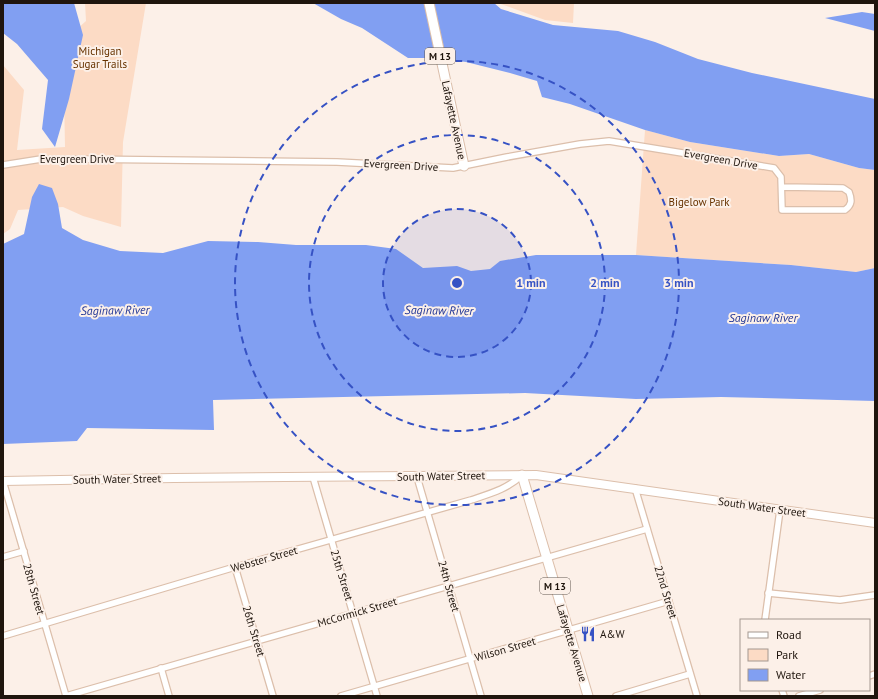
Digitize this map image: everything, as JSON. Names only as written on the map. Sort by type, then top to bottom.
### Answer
[{"type":"main road","name":"Lafayette Avenue","points":[[429,3],[464,166]]},
{"type":"main road","name":"Lafayette Avenue","points":[[522,475],[588,696]]},
{"type":"street","name":"Evergreen Drive","points":[[3,164],[41,159],[73,159],[337,162],[453,168],[522,154],[580,144],[609,141],[774,168],[782,177],[782,187],[782,210],[845,210],[849,207],[852,200],[849,192],[843,188],[782,187]]},
{"type":"street","name":"Webster Street","points":[[3,636],[496,492],[516,482],[522,475]]},
{"type":"street","name":"South Water Street","points":[[3,481],[536,475],[875,523]]},
{"type":"street","name":"25th Street","points":[[313,477],[377,696]]},
{"type":"street","name":"24th Street","points":[[417,477],[481,696]]},
{"type":"street","name":"28th Street","points":[[3,481],[66,696]]},
{"type":"street","name":"22nd Street","points":[[635,488],[697,696]]},
{"type":"street","points":[[765,619],[780,510]]},
{"type":"street","name":"McCormick Street","points":[[66,696],[647,529]]},
{"type":"street","points":[[3,557],[24,551]]},
{"type":"street","name":"26th Street","points":[[235,567],[273,696]]},
{"type":"street","points":[[768,593],[840,600],[875,595]]},
{"type":"street","name":"Wilson Street","points":[[341,696],[669,600]]},
{"type":"street","points":[[161,668],[169,696]]},
{"type":"street","points":[[616,696],[690,674]]},
{"type":"street","points":[[799,696],[816,691]]},
{"type":"green space","name":"Michigan Sugar Trails","points":[[85,3],[146,3],[123,142],[121,227],[83,216],[63,207],[18,210],[10,229],[3,234],[3,65],[24,90],[17,150],[65,147],[63,42],[86,21]]},
{"type":"green space","points":[[498,3],[574,3],[573,23],[545,20]]},
{"type":"green space","name":"Bigelow Park","points":[[645,130],[690,142],[779,156],[809,154],[859,168],[875,170],[875,268],[856,272],[791,265],[636,255]]},
{"type":"water","points":[[3,3],[74,3],[83,35],[69,99],[55,147],[42,129],[48,80],[17,44],[3,33]]},
{"type":"water","points":[[313,3],[494,3],[501,9],[553,25],[618,31],[655,42],[698,59],[752,73],[875,99],[875,170],[859,168],[809,154],[779,156],[690,142],[645,130],[570,104],[542,97],[537,81],[466,62],[436,58],[408,58],[362,28],[341,19]]},
{"type":"water","points":[[862,12],[875,14],[875,31],[825,18]]},
{"type":"water","name":"Saginaw River","points":[[39,184],[52,188],[58,204],[62,228],[83,240],[120,251],[163,253],[208,241],[258,242],[296,245],[366,245],[396,249],[423,268],[457,266],[471,271],[490,269],[500,261],[536,255],[636,255],[791,265],[856,272],[875,268],[875,401],[721,397],[636,399],[525,393],[213,400],[214,430],[87,428],[77,441],[3,444],[3,244],[24,234],[32,197]]},
{"type":"place","name":"A&W","points":[[588,634]]}]
